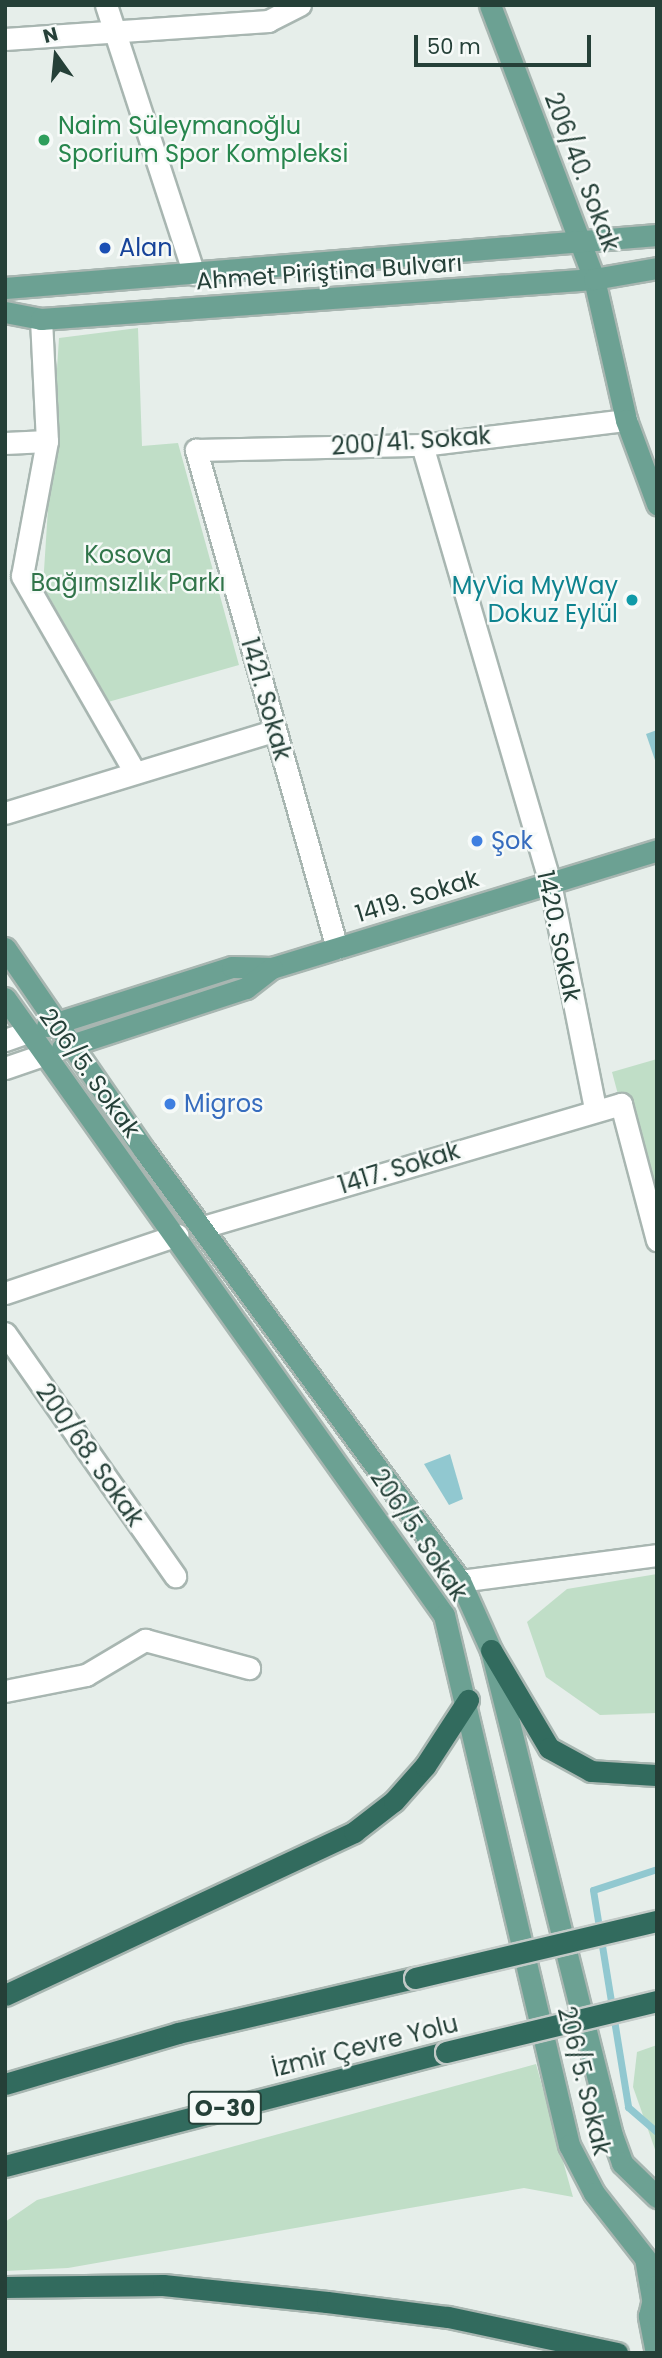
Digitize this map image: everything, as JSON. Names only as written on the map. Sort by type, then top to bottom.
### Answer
[{"type":"highway","points":[[491,1650],[549,1748],[591,1771],[657,1775]]},
{"type":"highway","points":[[5,1995],[354,1832],[394,1801],[425,1766],[468,1700]]},
{"type":"highway","points":[[5,2084],[178,2033],[657,1921]]},
{"type":"highway","name":"İzmir Çevre Yolu","points":[[5,2166],[446,2052],[657,2001]]},
{"type":"highway","points":[[5,2287],[163,2285],[327,2302],[448,2317],[617,2353]]},
{"type":"main road","name":"206/40. Sokak","points":[[491,5],[583,245],[594,279],[626,420],[657,504]]},
{"type":"main road","name":"Ahmet Piriştina Bulvarı","points":[[5,288],[583,245],[657,235]]},
{"type":"main road","name":"Ahmet Piriştina Bulvarı","points":[[5,312],[41,319],[594,279],[657,268]]},
{"type":"main road","name":"1419. Sokak","points":[[28,1032],[232,968],[272,968],[657,850]]},
{"type":"main road","name":"206/5. Sokak","points":[[5,948],[72,1045],[460,1581],[491,1650],[612,2135],[622,2163],[657,2197]]},
{"type":"main road","name":"1419. Sokak","points":[[43,1055],[246,988],[272,968]]},
{"type":"main road","name":"206/5. Sokak","points":[[5,998],[43,1055],[177,1235],[433,1594],[468,1700],[569,2145],[594,2193],[645,2258],[654,2291],[656,2353]]},
{"type":"street","points":[[106,5],[194,274]]},
{"type":"street","points":[[5,39],[117,34],[268,21],[300,5]]},
{"type":"street","points":[[41,319],[47,441],[13,576],[134,771]]},
{"type":"street","name":"200/41. Sokak","points":[[196,450],[422,444],[626,420]]},
{"type":"street","points":[[5,443],[47,441]]},
{"type":"street","name":"1420. Sokak","points":[[422,444],[550,883],[595,1109]]},
{"type":"street","name":"1421. Sokak","points":[[196,450],[337,948]]},
{"type":"street","points":[[5,813],[134,771],[274,731]]},
{"type":"street","points":[[5,1040],[28,1032]]},
{"type":"street","points":[[5,1068],[43,1055]]},
{"type":"street","points":[[595,1109],[621,1104],[657,1240]]},
{"type":"street","name":"1417. Sokak","points":[[203,1227],[595,1109]]},
{"type":"street","points":[[5,1293],[177,1235]]},
{"type":"street","name":"200/68. Sokak","points":[[5,1333],[175,1576]]},
{"type":"street","points":[[460,1581],[657,1555]]},
{"type":"street","points":[[5,1690],[86,1675],[145,1640],[249,1668]]},
{"type":"green space","name":"Kosova Bağımsızlık Parkı","points":[[138,328],[142,446],[178,443],[239,665],[108,702],[43,586],[59,338]]},
{"type":"green space","points":[[657,1059],[657,1240],[612,1072]]},
{"type":"green space","points":[[657,1574],[657,1713],[600,1715],[546,1677],[527,1622],[567,1589]]},
{"type":"green space","points":[[657,2045],[657,2155],[633,2087],[637,2052]]},
{"type":"green space","points":[[536,2064],[573,2197],[524,2188],[68,2268],[5,2271],[5,2222],[37,2200]]},
{"type":"water","points":[[657,730],[657,766],[646,734]]},
{"type":"water","points":[[450,1454],[463,1499],[449,1505],[424,1464]]},
{"type":"waterway","points":[[657,1869],[593,1890],[628,2107],[657,2132]]},
{"type":"place","name":"Naim Süleymanoğlu Sporium Spor Kompleksi","points":[[44,140]]},
{"type":"place","name":"Alan","points":[[105,248]]},
{"type":"place","name":"MyVia MyWay Dokuz Eylül","points":[[632,600]]},
{"type":"place","name":"Şok","points":[[477,841]]},
{"type":"place","name":"Migros","points":[[170,1104]]}]
